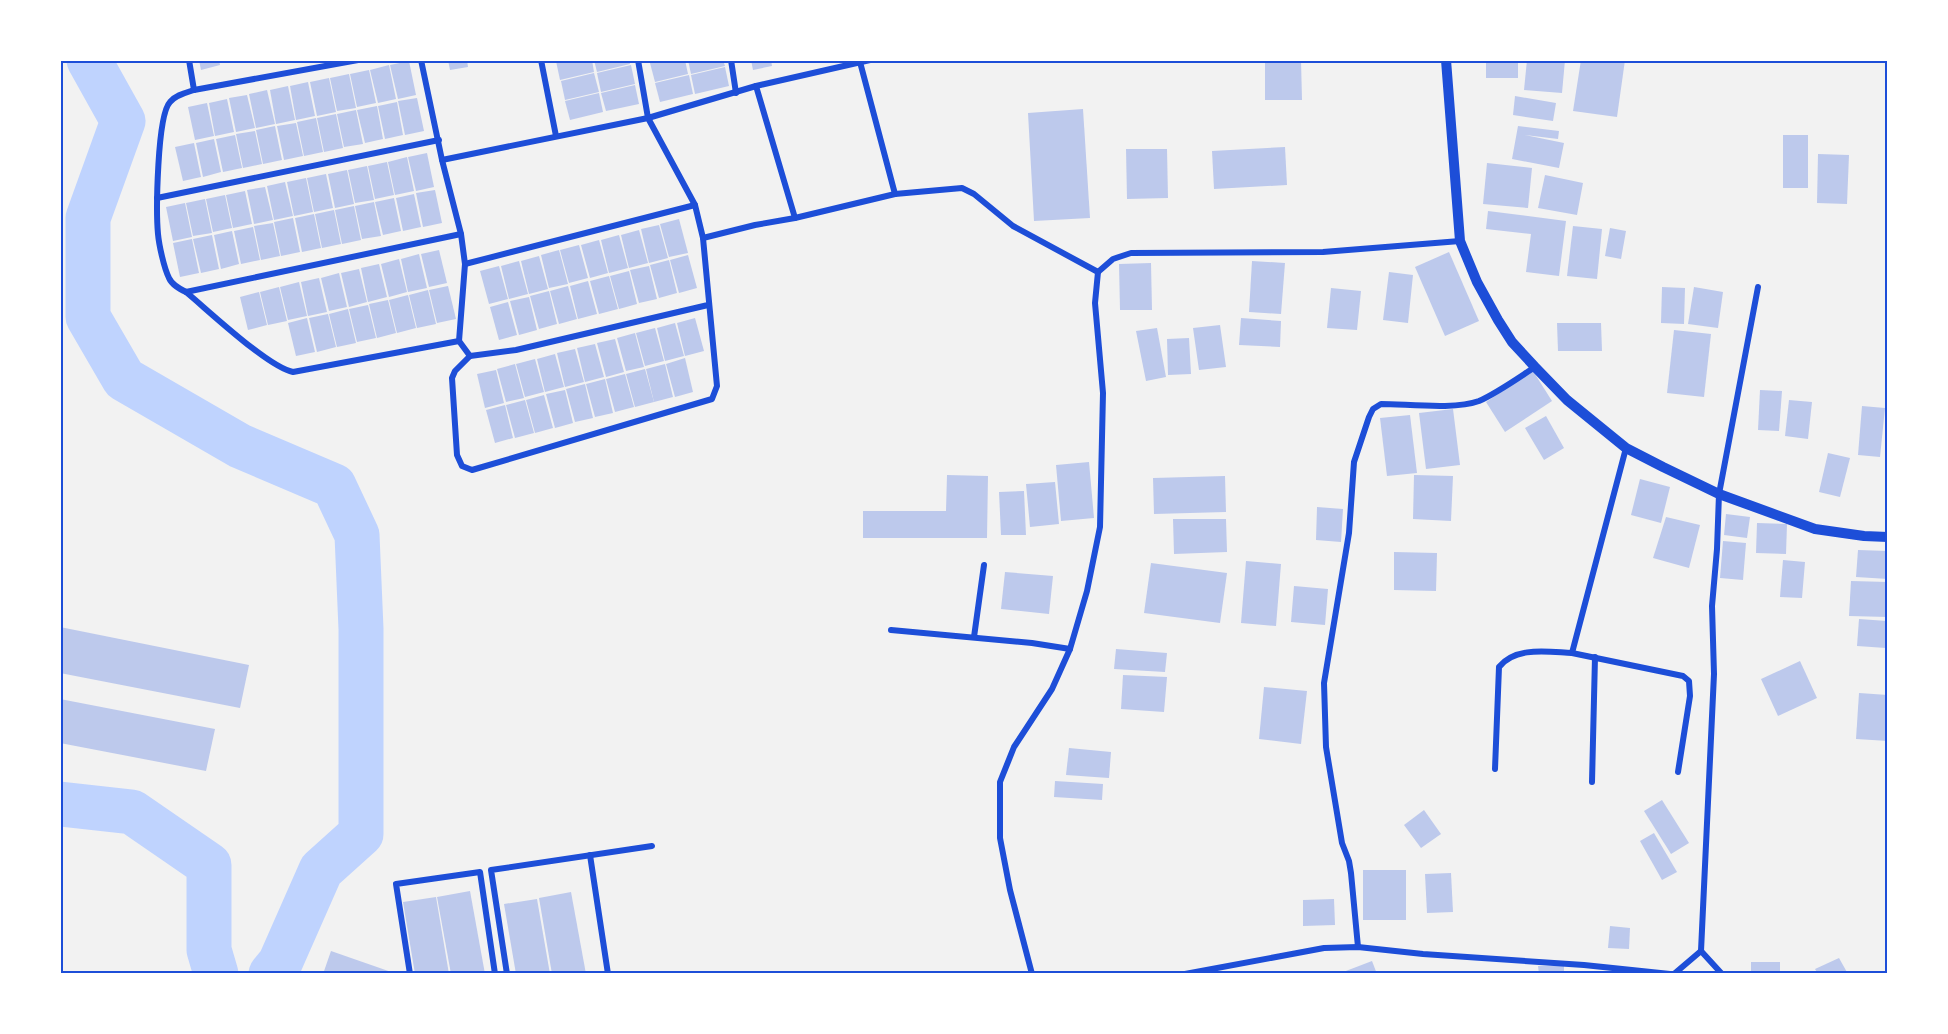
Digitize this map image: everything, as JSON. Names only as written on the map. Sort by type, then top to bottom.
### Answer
[{"type":"street","points":[[189,60],[194,90]]},
{"type":"street","points":[[358,60],[194,90],[180,94],[168,104],[160,139],[157,198],[158,235],[169,279],[261,354],[284,370],[293,372],[459,341]]},
{"type":"street","points":[[421,60],[442,160],[461,234],[465,264],[459,341],[470,356]]},
{"type":"street","points":[[541,60],[556,136]]},
{"type":"street","points":[[638,60],[648,118],[695,205],[704,238],[708,305],[717,386],[712,399],[472,470],[462,466],[457,456],[452,378],[454,371],[470,356],[516,350],[708,305]]},
{"type":"street","points":[[731,60],[736,93]]},
{"type":"street","points":[[442,160],[648,118],[756,86],[870,60]]},
{"type":"street","points":[[1446,60],[1460,241],[1477,282],[1498,320],[1512,342],[1535,367],[1567,400],[1626,448],[1719,494],[1815,530],[1888,537]]},
{"type":"street","points":[[860,62],[895,194]]},
{"type":"street","points":[[756,86],[795,218]]},
{"type":"street","points":[[157,198],[439,140]]},
{"type":"street","points":[[704,238],[895,194],[962,188],[968,190],[1013,226],[1098,272]]},
{"type":"street","points":[[465,264],[695,205]]},
{"type":"street","points":[[186,292],[461,234]]},
{"type":"street","points":[[1032,974],[1010,890],[1000,838],[1000,782],[1014,747],[1052,689],[1070,650],[1088,591],[1100,527],[1102,393],[1095,303],[1098,272],[1113,259],[1131,253],[1323,252],[1460,241]]},
{"type":"street","points":[[1722,974],[1701,951],[1714,674],[1712,606],[1719,494],[1758,287]]},
{"type":"street","points":[[1358,947],[1352,873],[1342,843],[1326,747],[1324,683],[1349,533],[1354,462],[1357,450],[1373,409],[1381,404],[1468,404],[1479,401],[1535,367]]},
{"type":"street","points":[[1572,653],[1626,448]]},
{"type":"street","points":[[974,637],[984,565]]},
{"type":"street","points":[[891,630],[1032,643],[1070,650]]},
{"type":"street","points":[[1495,770],[1499,667],[1506,659],[1516,654],[1544,652],[1595,657],[1683,676],[1689,681],[1690,696],[1678,772]]},
{"type":"street","points":[[1592,782],[1595,657]]},
{"type":"street","points":[[507,974],[491,870],[652,846]]},
{"type":"street","points":[[590,855],[608,974]]},
{"type":"street","points":[[410,974],[396,884],[480,872],[495,974]]},
{"type":"street","points":[[1185,974],[1324,948],[1358,947],[1672,974],[1701,951]]},
{"type":"building","points":[[199,60],[219,60],[220,65],[201,70]]},
{"type":"building","points":[[448,60],[467,60],[468,67],[450,70]]},
{"type":"building","points":[[592,60],[594,72],[560,80],[556,61]]},
{"type":"building","points":[[594,60],[629,60],[630,64],[597,72]]},
{"type":"building","points":[[685,60],[688,74],[655,82],[650,63]]},
{"type":"building","points":[[688,60],[723,60],[725,66],[691,74]]},
{"type":"building","points":[[751,60],[771,60],[772,66],[753,70]]},
{"type":"building","points":[[1265,60],[1301,60],[1302,100],[1265,100]]},
{"type":"building","points":[[1486,60],[1518,60],[1518,78],[1486,78]]},
{"type":"building","points":[[1527,60],[1565,60],[1562,93],[1524,90]]},
{"type":"building","points":[[1581,60],[1625,60],[1617,117],[1573,111]]},
{"type":"building","points":[[409,61],[416,95],[398,99],[390,65]]},
{"type":"building","points":[[389,65],[396,99],[378,103],[370,70]]},
{"type":"building","points":[[631,65],[635,84],[601,92],[597,73]]},
{"type":"building","points":[[725,67],[729,86],[695,94],[691,75]]},
{"type":"building","points":[[369,70],[376,103],[357,107],[350,74]]},
{"type":"building","points":[[594,73],[599,92],[565,100],[561,81]]},
{"type":"building","points":[[349,74],[356,108],[337,111],[330,78]]},
{"type":"building","points":[[689,75],[693,94],[660,102],[655,83]]},
{"type":"building","points":[[329,78],[336,112],[317,116],[310,82]]},
{"type":"building","points":[[308,82],[315,116],[296,120],[290,86]]},
{"type":"building","points":[[635,85],[639,104],[606,111],[601,93]]},
{"type":"building","points":[[288,86],[295,120],[276,124],[270,90]]},
{"type":"building","points":[[267,90],[275,124],[256,128],[249,94]]},
{"type":"building","points":[[599,93],[603,112],[570,120],[565,101]]},
{"type":"building","points":[[247,95],[255,128],[236,132],[229,98]]},
{"type":"building","points":[[1515,96],[1556,103],[1553,121],[1513,115]]},
{"type":"building","points":[[417,98],[424,131],[405,135],[398,101]]},
{"type":"building","points":[[227,99],[234,132],[215,136],[209,103]]},
{"type":"building","points":[[397,102],[403,135],[385,139],[378,106]]},
{"type":"building","points":[[207,103],[214,136],[195,140],[188,107]]},
{"type":"building","points":[[377,106],[383,139],[365,143],[357,110]]},
{"type":"building","points":[[1083,109],[1090,218],[1034,221],[1028,113]]},
{"type":"building","points":[[356,110],[363,144],[344,147],[337,114]]},
{"type":"building","points":[[336,114],[343,148],[324,152],[317,118]]},
{"type":"building","points":[[316,118],[323,152],[304,156],[297,122]]},
{"type":"building","points":[[296,123],[303,156],[284,160],[277,126]]},
{"type":"building","points":[[275,126],[282,160],[263,164],[256,130]]},
{"type":"building","points":[[1518,126],[1559,131],[1558,139],[1525,135],[1564,143],[1559,168],[1512,159]]},
{"type":"building","points":[[255,131],[262,164],[243,168],[236,134]]},
{"type":"building","points":[[235,135],[242,168],[223,172],[216,139]]},
{"type":"building","points":[[1783,135],[1808,135],[1808,188],[1783,188]]},
{"type":"building","points":[[214,139],[221,172],[203,177],[196,143]]},
{"type":"building","points":[[194,143],[201,177],[183,181],[175,147]]},
{"type":"building","points":[[1285,147],[1287,185],[1214,189],[1212,151]]},
{"type":"building","points":[[1126,149],[1167,149],[1168,198],[1127,199]]},
{"type":"building","points":[[427,153],[434,187],[416,191],[408,157]]},
{"type":"building","points":[[1818,154],[1849,155],[1847,204],[1817,203]]},
{"type":"building","points":[[407,157],[414,191],[395,195],[388,162]]},
{"type":"building","points":[[387,162],[394,195],[375,199],[368,166]]},
{"type":"building","points":[[1487,163],[1532,168],[1528,208],[1483,204]]},
{"type":"building","points":[[367,166],[374,200],[355,203],[348,170]]},
{"type":"building","points":[[347,170],[354,204],[335,208],[328,174]]},
{"type":"building","points":[[326,174],[333,208],[314,212],[307,178]]},
{"type":"building","points":[[1545,175],[1583,183],[1577,215],[1538,208]]},
{"type":"building","points":[[306,178],[313,212],[294,216],[287,182]]},
{"type":"building","points":[[285,182],[293,216],[274,220],[267,186]]},
{"type":"building","points":[[265,187],[273,220],[254,224],[247,190]]},
{"type":"building","points":[[435,190],[442,223],[423,227],[416,193]]},
{"type":"building","points":[[245,191],[252,224],[233,228],[226,195]]},
{"type":"building","points":[[414,194],[421,227],[403,231],[396,198]]},
{"type":"building","points":[[225,195],[232,228],[213,232],[206,199]]},
{"type":"building","points":[[394,198],[401,231],[383,235],[375,202]]},
{"type":"building","points":[[205,199],[212,233],[193,236],[186,203]]},
{"type":"building","points":[[374,202],[381,236],[362,239],[355,206]]},
{"type":"building","points":[[185,203],[192,237],[173,241],[166,207]]},
{"type":"building","points":[[354,206],[361,240],[342,244],[335,210]]},
{"type":"building","points":[[334,210],[341,244],[322,248],[315,214]]},
{"type":"building","points":[[1488,211],[1566,221],[1559,276],[1526,272],[1531,234],[1486,229]]},
{"type":"building","points":[[314,214],[321,248],[302,252],[295,218]]},
{"type":"building","points":[[293,218],[300,252],[281,256],[274,222]]},
{"type":"building","points":[[679,219],[688,253],[669,257],[660,224]]},
{"type":"building","points":[[273,223],[280,256],[261,260],[254,226]]},
{"type":"building","points":[[659,225],[668,258],[649,263],[641,229]]},
{"type":"building","points":[[1573,226],[1602,229],[1597,279],[1567,276]]},
{"type":"building","points":[[253,227],[260,260],[241,264],[234,231]]},
{"type":"building","points":[[1610,228],[1626,231],[1621,259],[1605,256]]},
{"type":"building","points":[[639,230],[648,263],[629,268],[621,235]]},
{"type":"building","points":[[232,231],[239,264],[221,269],[214,235]]},
{"type":"building","points":[[212,235],[219,269],[201,273],[193,239]]},
{"type":"building","points":[[619,235],[628,268],[609,273],[601,240]]},
{"type":"building","points":[[192,239],[199,273],[180,277],[173,243]]},
{"type":"building","points":[[599,240],[608,273],[590,278],[581,245]]},
{"type":"building","points":[[579,245],[588,278],[569,283],[560,250]]},
{"type":"building","points":[[439,250],[447,283],[429,287],[421,254]]},
{"type":"building","points":[[559,250],[568,284],[549,288],[541,255]]},
{"type":"building","points":[[1449,252],[1479,321],[1445,336],[1415,267]]},
{"type":"building","points":[[419,254],[427,288],[408,292],[401,259]]},
{"type":"building","points":[[688,255],[697,288],[679,293],[670,260]]},
{"type":"building","points":[[539,256],[548,289],[529,294],[521,261]]},
{"type":"building","points":[[399,259],[407,292],[389,297],[381,264]]},
{"type":"building","points":[[669,260],[677,293],[659,298],[650,265]]},
{"type":"building","points":[[519,261],[528,294],[509,299],[501,266]]},
{"type":"building","points":[[1252,261],[1285,263],[1281,314],[1249,312]]},
{"type":"building","points":[[1151,263],[1152,310],[1120,310],[1119,264]]},
{"type":"building","points":[[379,264],[387,297],[368,302],[361,268]]},
{"type":"building","points":[[499,266],[508,299],[489,304],[480,271]]},
{"type":"building","points":[[649,266],[657,299],[639,303],[630,270]]},
{"type":"building","points":[[359,269],[367,302],[349,307],[341,273]]},
{"type":"building","points":[[629,271],[637,304],[619,309],[610,276]]},
{"type":"building","points":[[1389,272],[1413,275],[1408,323],[1383,320]]},
{"type":"building","points":[[339,273],[347,307],[329,311],[321,278]]},
{"type":"building","points":[[609,276],[618,309],[599,314],[590,281]]},
{"type":"building","points":[[319,278],[327,312],[308,316],[301,282]]},
{"type":"building","points":[[588,281],[597,314],[578,319],[570,286]]},
{"type":"building","points":[[299,282],[307,316],[288,320],[280,287]]},
{"type":"building","points":[[448,286],[456,319],[437,323],[429,290]]},
{"type":"building","points":[[568,286],[577,319],[559,324],[550,291]]},
{"type":"building","points":[[279,287],[287,321],[268,325],[260,292]]},
{"type":"building","points":[[1662,287],[1685,288],[1684,324],[1661,323]]},
{"type":"building","points":[[1694,287],[1723,292],[1718,328],[1688,324]]},
{"type":"building","points":[[1331,288],[1361,291],[1357,330],[1327,328]]},
{"type":"building","points":[[428,290],[436,324],[417,328],[409,295]]},
{"type":"building","points":[[549,291],[557,324],[539,329],[530,296]]},
{"type":"building","points":[[259,292],[267,325],[248,330],[240,297]]},
{"type":"building","points":[[408,295],[416,328],[397,333],[389,300]]},
{"type":"building","points":[[529,297],[537,330],[519,335],[510,301]]},
{"type":"building","points":[[388,300],[396,333],[377,338],[369,304]]},
{"type":"building","points":[[508,302],[517,335],[499,340],[490,307]]},
{"type":"building","points":[[368,305],[376,338],[357,342],[349,309]]},
{"type":"building","points":[[348,309],[356,343],[337,347],[329,314]]},
{"type":"building","points":[[328,314],[336,347],[317,352],[309,318]]},
{"type":"building","points":[[307,318],[315,352],[296,356],[288,323]]},
{"type":"building","points":[[695,318],[704,351],[685,356],[677,323]]},
{"type":"building","points":[[1241,318],[1281,321],[1280,347],[1239,345]]},
{"type":"building","points":[[675,323],[684,356],[665,361],[657,328]]},
{"type":"building","points":[[1557,323],[1601,323],[1602,351],[1558,351]]},
{"type":"building","points":[[1220,325],[1226,367],[1199,370],[1193,328]]},
{"type":"building","points":[[655,328],[664,361],[645,366],[636,333]]},
{"type":"building","points":[[1157,328],[1166,377],[1146,381],[1136,331]]},
{"type":"building","points":[[1674,330],[1711,334],[1704,397],[1667,393]]},
{"type":"building","points":[[635,333],[644,367],[626,371],[617,338]]},
{"type":"building","points":[[1189,338],[1191,374],[1168,375],[1167,339]]},
{"type":"building","points":[[615,339],[624,372],[606,377],[597,343]]},
{"type":"building","points":[[595,344],[604,377],[585,382],[577,348]]},
{"type":"building","points":[[575,349],[584,382],[565,387],[557,353]]},
{"type":"building","points":[[555,354],[564,387],[545,392],[537,359]]},
{"type":"building","points":[[685,358],[693,392],[675,397],[666,364]]},
{"type":"building","points":[[535,359],[544,392],[525,397],[516,364]]},
{"type":"building","points":[[515,364],[524,398],[506,402],[497,369]]},
{"type":"building","points":[[665,364],[673,397],[654,402],[646,369]]},
{"type":"building","points":[[645,369],[654,402],[635,407],[626,374]]},
{"type":"building","points":[[496,370],[504,403],[485,408],[477,374]]},
{"type":"building","points":[[1533,371],[1552,401],[1505,432],[1486,402]]},
{"type":"building","points":[[625,374],[634,407],[615,412],[606,379]]},
{"type":"building","points":[[605,379],[613,413],[595,417],[586,384]]},
{"type":"building","points":[[585,384],[593,418],[575,422],[566,389]]},
{"type":"building","points":[[565,390],[573,423],[555,428],[546,394]]},
{"type":"building","points":[[1760,390],[1782,391],[1779,431],[1758,430]]},
{"type":"building","points":[[544,395],[553,428],[535,433],[526,400]]},
{"type":"building","points":[[525,400],[534,433],[515,438],[506,405]]},
{"type":"building","points":[[1789,400],[1812,402],[1808,439],[1785,436]]},
{"type":"building","points":[[505,405],[513,438],[495,443],[486,410]]},
{"type":"building","points":[[1862,406],[1885,408],[1880,457],[1858,455]]},
{"type":"building","points":[[1453,409],[1460,465],[1426,469],[1419,413]]},
{"type":"building","points":[[1410,415],[1417,473],[1387,476],[1380,418]]},
{"type":"building","points":[[1546,416],[1564,448],[1544,460],[1525,428]]},
{"type":"building","points":[[1828,453],[1850,458],[1840,497],[1819,492]]},
{"type":"building","points":[[1089,462],[1094,518],[1061,521],[1056,465]]},
{"type":"building","points":[[947,475],[988,476],[987,538],[863,538],[863,511],[946,511]]},
{"type":"building","points":[[1414,475],[1453,476],[1451,521],[1413,519]]},
{"type":"building","points":[[1225,476],[1226,512],[1154,514],[1153,478]]},
{"type":"building","points":[[1640,479],[1670,487],[1661,523],[1631,515]]},
{"type":"building","points":[[1055,482],[1059,524],[1030,527],[1026,484]]},
{"type":"building","points":[[1024,491],[1026,535],[1001,535],[999,492]]},
{"type":"building","points":[[1317,507],[1343,509],[1341,542],[1316,540]]},
{"type":"building","points":[[1726,514],[1750,517],[1747,538],[1724,535]]},
{"type":"building","points":[[1666,517],[1700,525],[1689,568],[1653,558]]},
{"type":"building","points":[[1173,519],[1226,519],[1227,552],[1174,554]]},
{"type":"building","points":[[1757,523],[1787,524],[1786,554],[1756,553]]},
{"type":"building","points":[[1723,541],[1746,543],[1743,580],[1720,578]]},
{"type":"building","points":[[1858,550],[1888,551],[1888,579],[1856,577]]},
{"type":"building","points":[[1394,552],[1437,553],[1436,591],[1394,590]]},
{"type":"building","points":[[1783,560],[1805,562],[1802,598],[1780,597]]},
{"type":"building","points":[[1246,561],[1281,564],[1276,626],[1241,623]]},
{"type":"building","points":[[1151,563],[1227,573],[1220,623],[1144,613]]},
{"type":"building","points":[[1005,572],[1053,576],[1049,614],[1001,609]]},
{"type":"building","points":[[1851,581],[1888,582],[1888,617],[1849,616]]},
{"type":"building","points":[[1294,586],[1328,589],[1325,625],[1291,622]]},
{"type":"building","points":[[1859,619],[1887,621],[1886,648],[1857,646]]},
{"type":"building","points":[[60,627],[249,665],[240,708],[60,673]]},
{"type":"building","points":[[1116,649],[1167,653],[1165,672],[1114,669]]},
{"type":"building","points":[[1800,661],[1817,698],[1778,716],[1761,679]]},
{"type":"building","points":[[1123,675],[1167,677],[1164,712],[1121,709]]},
{"type":"building","points":[[1264,687],[1307,691],[1301,744],[1259,739]]},
{"type":"building","points":[[1859,693],[1888,695],[1888,741],[1856,739]]},
{"type":"building","points":[[60,699],[215,729],[206,771],[60,743]]},
{"type":"building","points":[[1069,748],[1111,752],[1109,778],[1066,775]]},
{"type":"building","points":[[1055,781],[1103,784],[1102,800],[1054,797]]},
{"type":"building","points":[[1662,800],[1689,843],[1671,854],[1644,811]]},
{"type":"building","points":[[1424,810],[1441,834],[1421,848],[1404,825]]},
{"type":"building","points":[[1654,833],[1677,872],[1662,880],[1640,841]]},
{"type":"building","points":[[1363,870],[1406,870],[1406,920],[1363,920]]},
{"type":"building","points":[[1451,873],[1453,912],[1427,913],[1425,874]]},
{"type":"building","points":[[470,891],[485,974],[451,974],[437,897]]},
{"type":"building","points":[[571,892],[586,974],[552,974],[539,898]]},
{"type":"building","points":[[436,897],[449,974],[415,974],[403,902]]},
{"type":"building","points":[[537,899],[550,974],[516,974],[504,904]]},
{"type":"building","points":[[1334,899],[1335,925],[1303,926],[1303,900]]},
{"type":"building","points":[[1610,926],[1630,928],[1629,949],[1608,948]]},
{"type":"building","points":[[331,951],[397,974],[323,974]]},
{"type":"building","points":[[1839,958],[1848,974],[1818,974],[1815,969]]},
{"type":"building","points":[[1372,961],[1377,974],[1338,974]]},
{"type":"building","points":[[1751,962],[1780,962],[1780,974],[1751,974]]},
{"type":"building","points":[[1538,966],[1564,966],[1564,974],[1539,974]]},
{"type":"waterway","points":[[89,60],[123,121],[88,218],[88,317],[124,379],[240,446],[334,486],[357,535],[361,629],[361,834],[321,870],[280,963],[271,974]]},
{"type":"waterway","points":[[60,804],[132,812],[209,865],[209,950],[216,974]]}]
